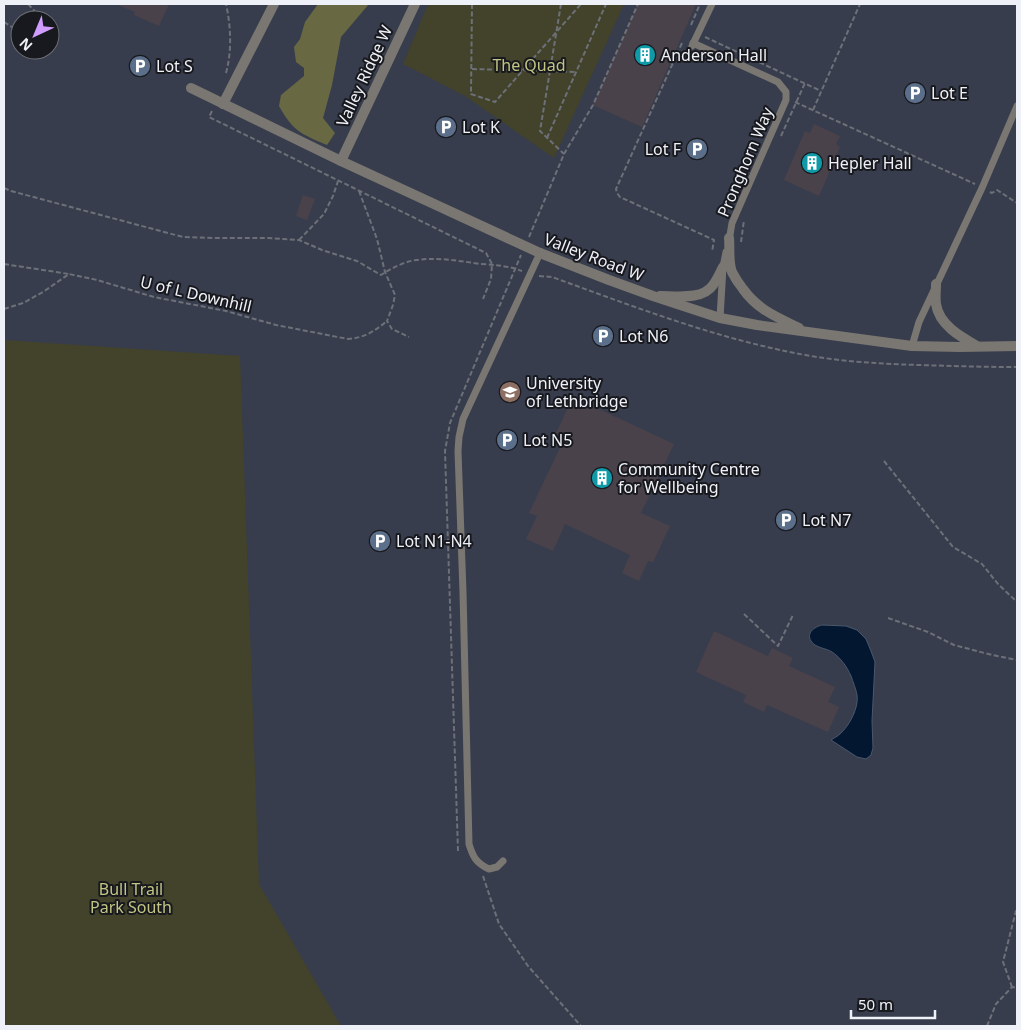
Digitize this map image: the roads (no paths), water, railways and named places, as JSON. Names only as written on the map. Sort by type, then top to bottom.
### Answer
[{"type":"street","points":[[220,102],[274,4]]},
{"type":"street","name":"Valley Ridge W","points":[[341,161],[415,4]]},
{"type":"street","name":"Valley Road W","points":[[191,88],[341,161],[540,253],[653,296],[720,318],[756,325],[912,346],[1017,346]]},
{"type":"street","points":[[730,238],[732,272],[747,294],[756,304],[768,312],[809,332]]},
{"type":"street","points":[[653,296],[691,296],[705,293],[713,286],[723,268]]},
{"type":"street","points":[[936,284],[936,306],[940,316],[959,336],[978,347]]},
{"type":"lane","name":"Pronghorn Way","points":[[712,4],[693,44],[778,82],[786,92],[786,98],[732,223],[723,268],[720,318]]},
{"type":"lane","points":[[912,346],[919,322],[982,188],[1017,106]]},
{"type":"lane","points":[[503,861],[497,867],[489,869],[479,865],[472,854],[469,844],[458,451],[463,419],[540,253]]},
{"type":"water","points":[[822,625],[846,626],[857,630],[866,639],[875,662],[872,721],[873,748],[871,755],[866,759],[857,757],[831,740],[844,730],[850,721],[857,705],[857,695],[851,676],[841,660],[832,652],[815,645],[811,641],[810,633],[816,627]]},
{"type":"place","name":"Anderson Hall","points":[[645,55]]},
{"type":"place","name":"Lot S","points":[[140,66]]},
{"type":"place","name":"Lot E","points":[[915,93]]},
{"type":"place","name":"Lot K","points":[[446,127]]},
{"type":"place","name":"Lot F","points":[[697,149]]},
{"type":"place","name":"Hepler Hall","points":[[812,163]]},
{"type":"place","name":"Lot N6","points":[[603,336]]},
{"type":"place","name":"University of Lethbridge","points":[[510,392]]},
{"type":"place","name":"Lot N5","points":[[507,440]]},
{"type":"place","name":"Community Centre for Wellbeing","points":[[602,478]]},
{"type":"place","name":"Lot N7","points":[[786,520]]},
{"type":"place","name":"Lot N1-N4","points":[[380,541]]},
{"type":"park label","name":"The Quad","points":[[529,65]]},
{"type":"park label","name":"Bull Trail Park South","points":[[131,898]]}]
